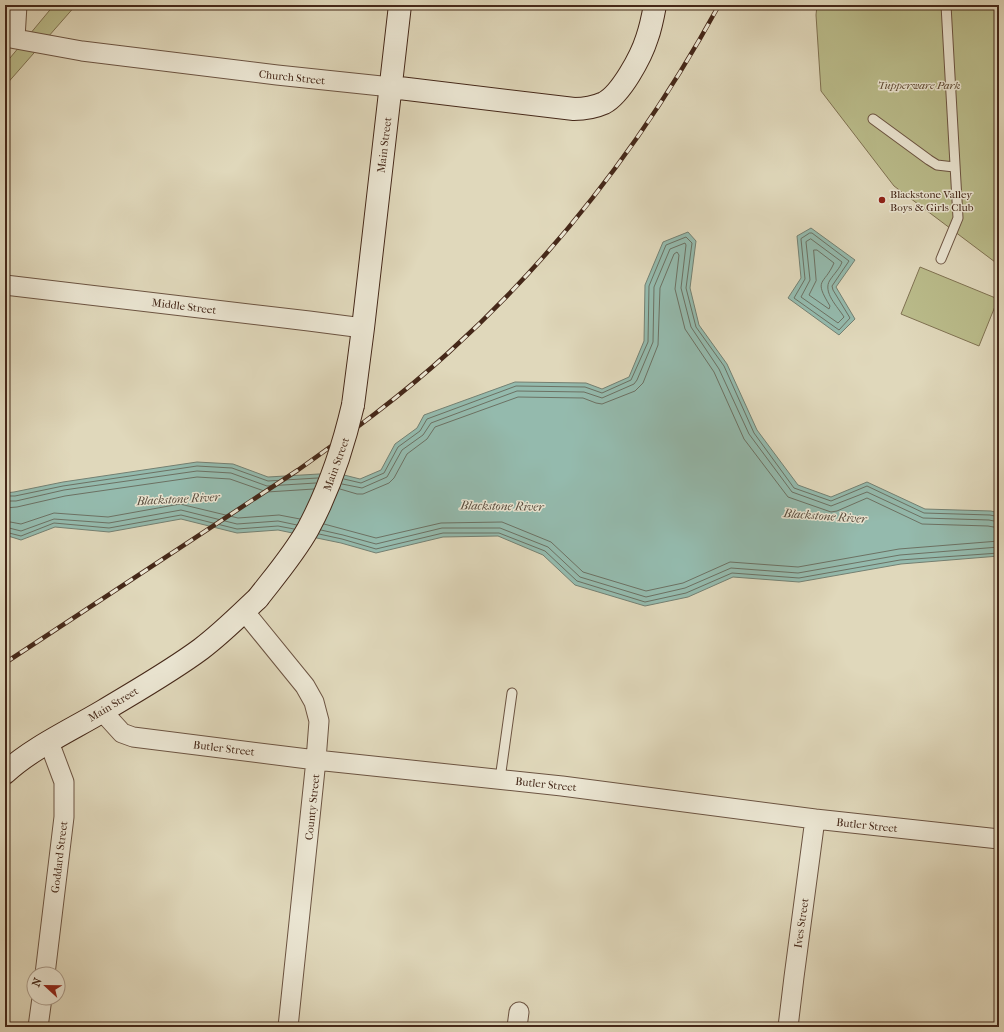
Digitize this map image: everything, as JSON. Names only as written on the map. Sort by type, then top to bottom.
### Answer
[{"type":"main road","name":"Main Street","points":[[5,773],[12,766],[49,742],[102,711],[200,649],[229,627],[251,605],[308,530],[337,463],[346,435],[353,405],[400,5]]},
{"type":"main road","name":"Church Street","points":[[391,87],[581,109],[604,103],[621,87],[635,65],[648,38],[655,5]]},
{"type":"street","points":[[10,37],[17,5]]},
{"type":"street","name":"Church Street","points":[[10,37],[82,51],[277,75],[391,87]]},
{"type":"street","name":"Middle Street","points":[[5,285],[363,328]]},
{"type":"street","name":"County Street","points":[[251,605],[305,686],[314,702],[319,721],[288,1027]]},
{"type":"street","name":"Butler Street","points":[[102,711],[122,733],[133,737],[316,760],[562,786],[815,819],[999,839]]},
{"type":"street","name":"Goddard Street","points":[[46,966],[64,817],[64,782],[49,742]]},
{"type":"street","name":"Ives Street","points":[[788,1027],[815,819]]},
{"type":"street","points":[[38,1027],[41,1006]]},
{"type":"lane","points":[[941,259],[958,218],[946,5]]},
{"type":"lane","points":[[873,119],[937,165],[954,167]]},
{"type":"lane","points":[[500,779],[512,693]]},
{"type":"green space","points":[[54,5],[76,5],[5,86],[5,64]]},
{"type":"green space","name":"Tupperware Park","points":[[817,5],[999,5],[999,265],[894,186],[821,91],[816,15]]},
{"type":"green space","points":[[920,267],[998,299],[979,346],[901,314]]},
{"type":"water","points":[[811,228],[855,260],[836,287],[855,319],[839,335],[788,298],[801,278],[797,236]]},
{"type":"water","name":"Blackstone River","points":[[688,232],[696,241],[690,288],[699,325],[727,364],[757,430],[798,485],[831,497],[867,482],[925,509],[991,511],[999,513],[999,556],[901,564],[799,582],[733,577],[688,597],[645,606],[575,585],[543,555],[498,536],[443,537],[376,553],[341,543],[278,530],[237,533],[181,519],[109,532],[55,527],[21,540],[5,535],[5,493],[63,482],[197,462],[233,464],[268,477],[336,473],[360,479],[381,470],[395,444],[417,428],[424,415],[515,382],[586,383],[602,389],[629,377],[644,341],[645,285],[663,242]]},
{"type":"railway","points":[[5,663],[298,470],[394,399],[448,353],[489,315],[527,275],[564,233],[598,190],[631,146],[662,100],[692,53],[719,5]]},
{"type":"place","name":"Blackstone Valley Boys & Girls Club","points":[[882,200]]}]
